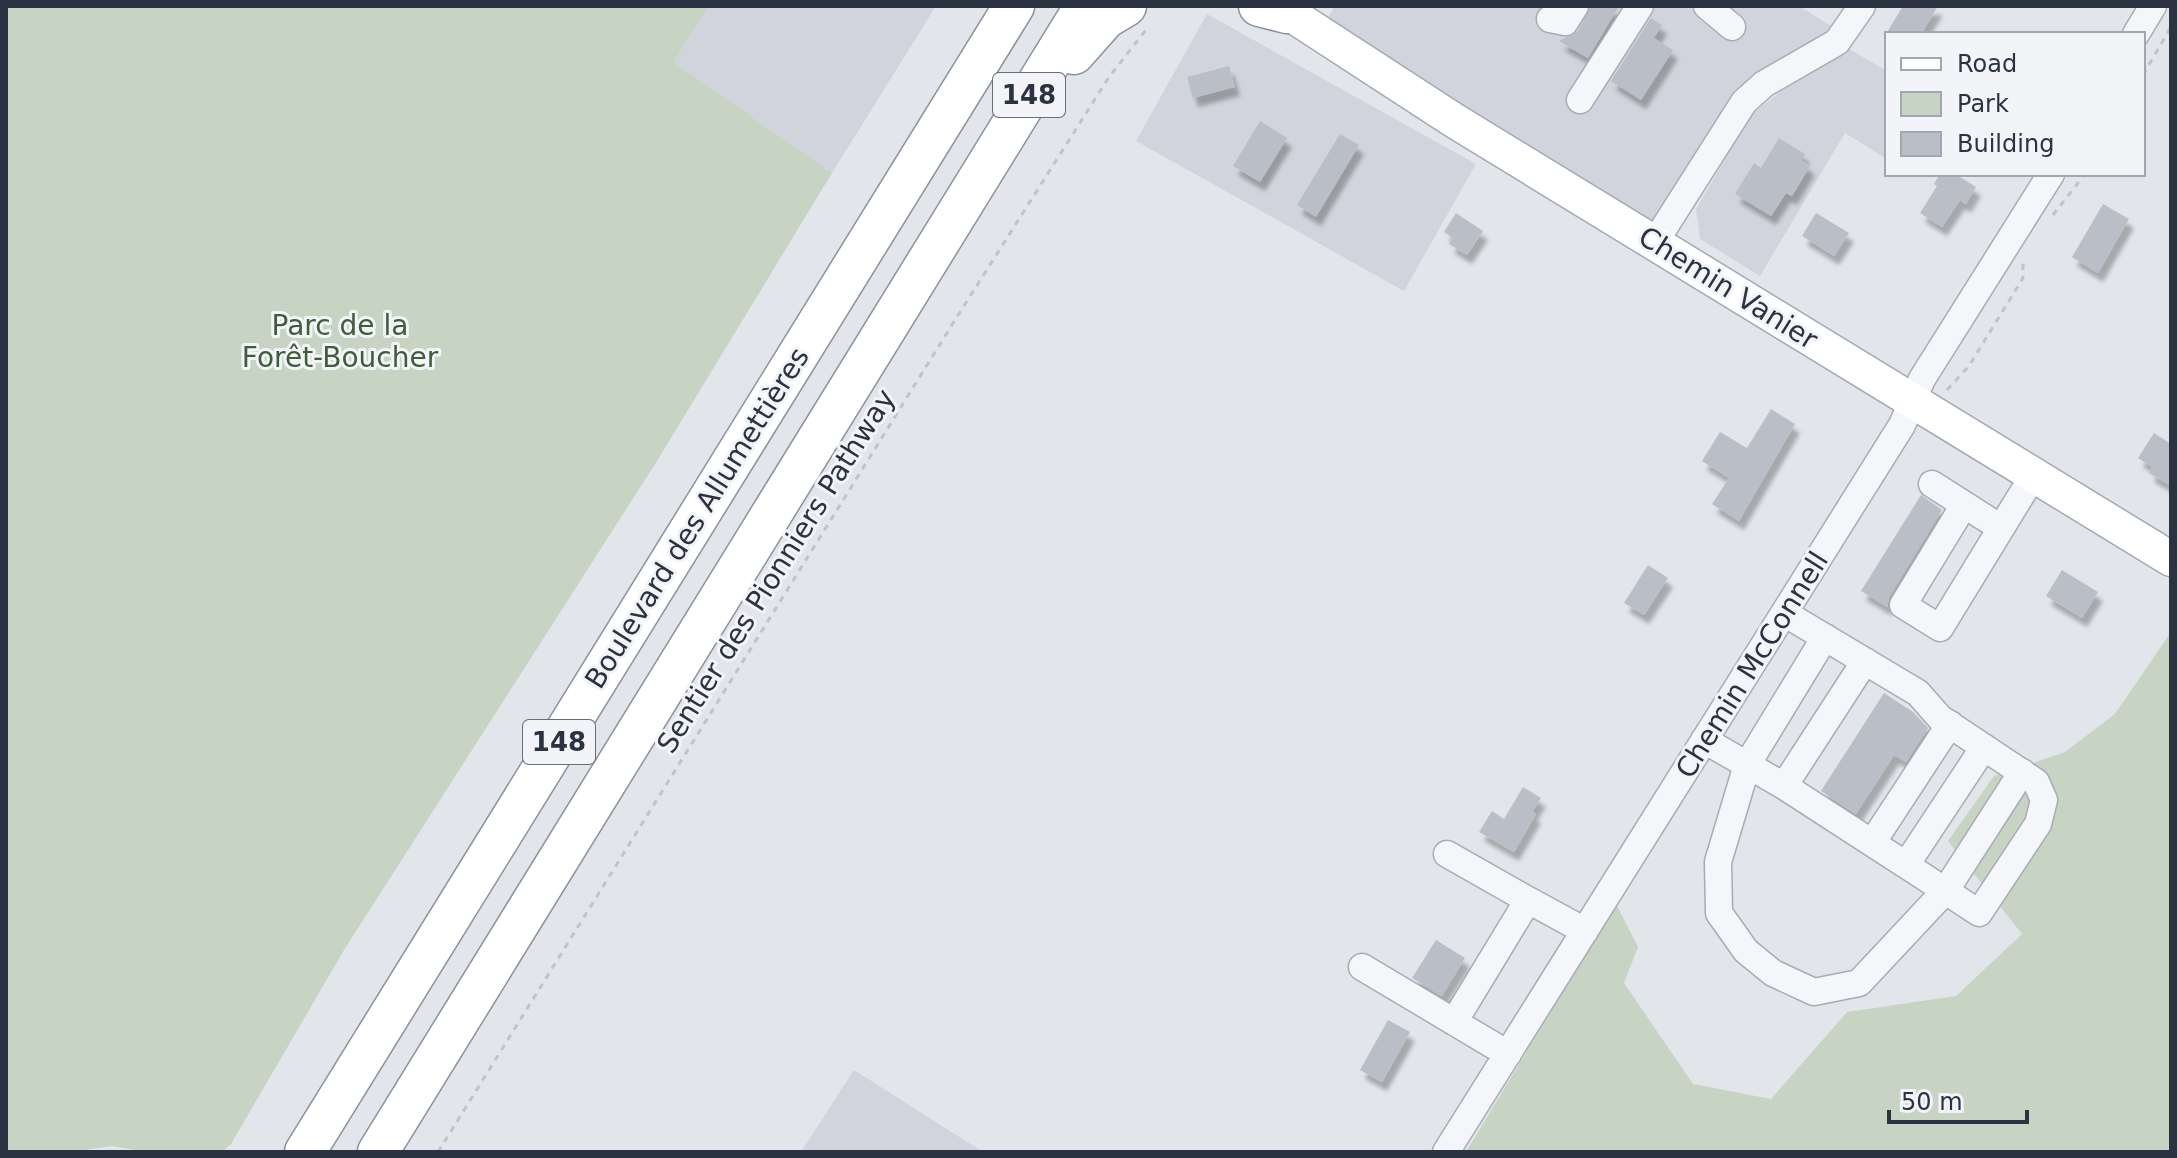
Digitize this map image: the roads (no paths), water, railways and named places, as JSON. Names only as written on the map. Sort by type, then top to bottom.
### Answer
[{"type":"highway","points":[[927,146],[995,6]]},
{"type":"highway","name":"Boulevard des Allumettières","points":[[305,1152],[1014,6]]},
{"type":"highway","name":"Boulevard des Allumettières","points":[[378,1152],[1085,6]]},
{"type":"highway","points":[[973,183],[1091,33],[1138,10]]},
{"type":"main road","name":"Chemin Vanier","points":[[1275,7],[1655,242],[1926,398],[2033,476],[2171,559]]},
{"type":"street","points":[[1550,19],[1565,22],[1575,6]]},
{"type":"street","points":[[1580,100],[1640,6]]},
{"type":"street","points":[[1707,6],[1732,27]]},
{"type":"street","points":[[1655,242],[1744,102],[1764,84],[1837,42],[1862,6]]},
{"type":"street","points":[[2137,32],[2153,6]]},
{"type":"street","name":"Chemin McConnell","points":[[1446,1152],[1902,425],[1926,398],[2050,176]]},
{"type":"street","points":[[1964,505],[1903,605],[1940,628],[2033,476]]},
{"type":"street","points":[[1932,484],[2001,528]]},
{"type":"street","points":[[1704,740],[1784,786],[1979,913],[2038,824],[2044,800],[2036,782],[1950,724],[1918,693],[1784,613]]},
{"type":"street","points":[[1825,637],[1747,765],[1718,862],[1719,913],[1746,951],[1773,973],[1814,992],[1859,983],[1946,890],[2022,772]]},
{"type":"street","points":[[1784,786],[1865,661]]},
{"type":"street","points":[[1872,843],[1950,724]]},
{"type":"street","points":[[1906,865],[1984,747]]},
{"type":"street","points":[[1447,854],[1585,931]]},
{"type":"street","points":[[1454,1022],[1528,900]]},
{"type":"street","points":[[1362,967],[1508,1054]]},
{"type":"park label","name":"Parc de la Forêt-Boucher","points":[[340,341]]}]
